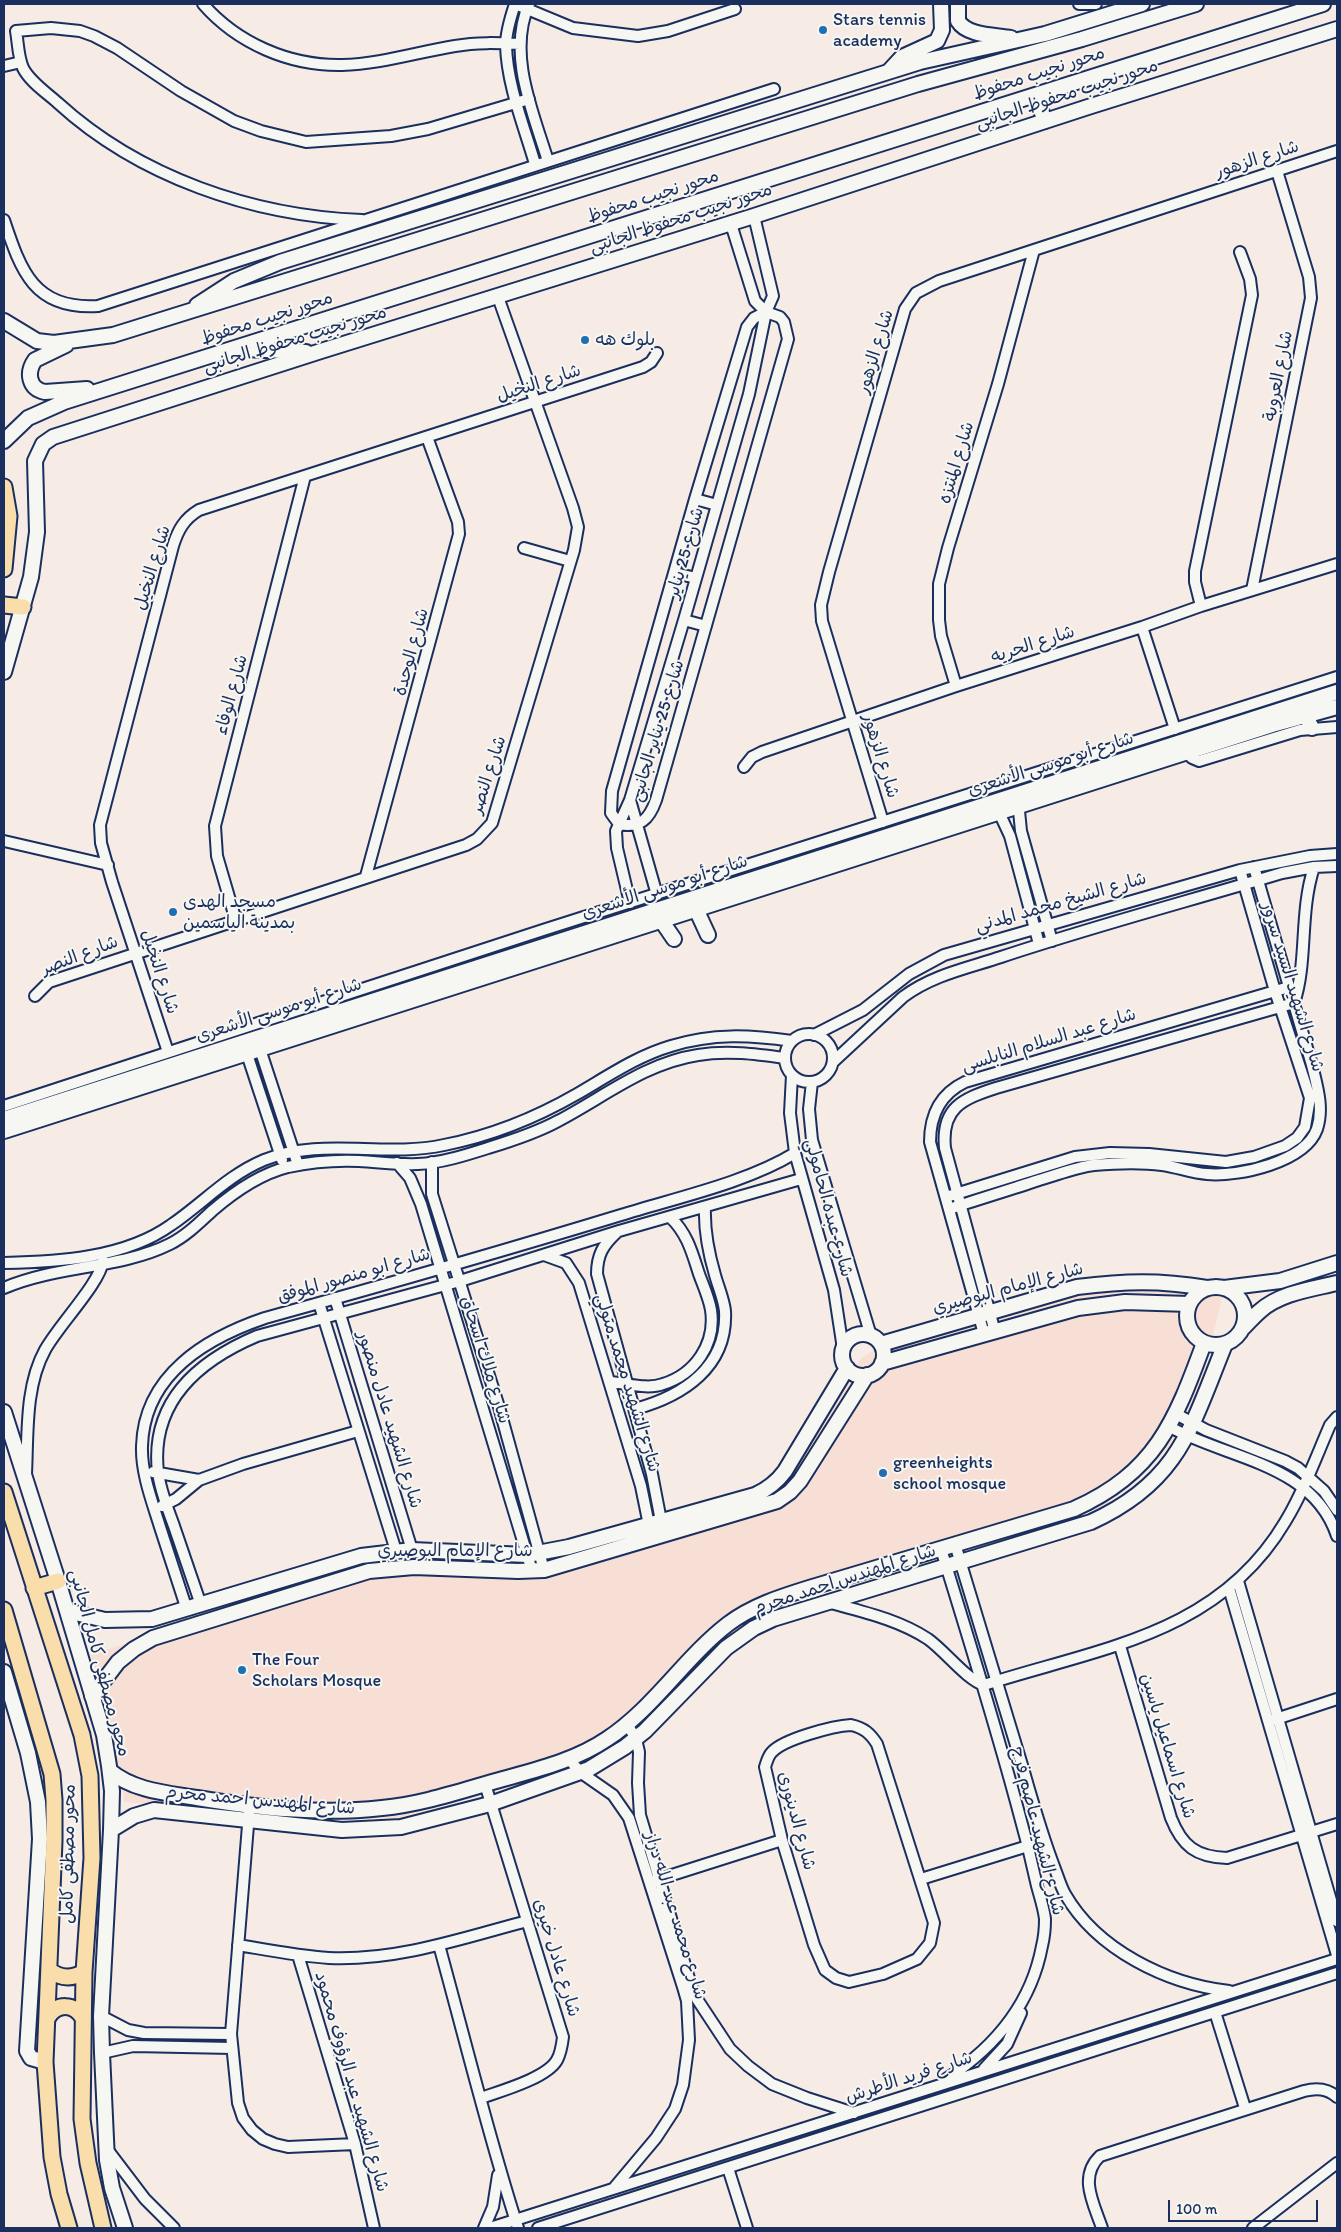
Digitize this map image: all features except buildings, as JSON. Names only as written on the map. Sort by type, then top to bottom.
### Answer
[{"type":"main road","points":[[4,486],[9,516],[4,569]]},
{"type":"main road","points":[[4,605],[23,607]]},
{"type":"main road","name":"محور مصطفى كامل","points":[[4,1492],[82,1735],[90,1776],[92,1858],[84,1972],[82,2120],[91,2178],[103,2228]]},
{"type":"main road","points":[[34,1588],[58,1580]]},
{"type":"main road","name":"محور مصطفى كامل","points":[[4,1610],[27,1683],[52,1774],[54,1841],[45,2062],[52,2157],[59,2194],[69,2228]]},
{"type":"main road","points":[[49,1970],[66,1978],[84,1972]]},
{"type":"main road","points":[[48,2017],[51,2012],[62,2006],[74,2008],[83,2018]]},
{"type":"street","points":[[203,4],[228,27],[257,46],[278,55],[320,63],[364,62],[456,46],[520,44]]},
{"type":"street","points":[[536,164],[517,102],[506,43],[515,4],[528,6],[573,28],[638,36],[668,31],[735,9]]},
{"type":"street","points":[[888,73],[902,57],[937,41],[942,30],[941,4]]},
{"type":"street","points":[[958,4],[958,21],[964,28],[974,32],[1022,40]]},
{"type":"street","points":[[1079,4],[1096,4]]},
{"type":"street","points":[[189,312],[234,281],[264,267],[948,55],[1022,40],[1142,4]]},
{"type":"street","name":"محور نجيب محفوظ","points":[[4,321],[37,341],[54,344],[113,335],[918,84],[1082,39],[1196,4]]},
{"type":"street","name":"محور نجيب محفوظ","points":[[4,441],[20,424],[37,412],[109,388],[1323,4]]},
{"type":"street","points":[[528,6],[520,44],[521,63],[529,99],[548,161]]},
{"type":"street","points":[[1121,10],[1156,16]]},
{"type":"street","points":[[362,220],[331,219],[271,208],[206,190],[171,176],[119,149],[84,124],[27,74],[21,62],[16,31],[39,27],[80,31],[117,48],[181,91],[234,121],[267,133],[306,142],[391,136],[428,129],[529,99]]},
{"type":"street","name":"محور نجيب محفوظ الجانبى","points":[[23,607],[31,577],[37,532],[35,467],[40,449],[48,440],[59,435],[320,351],[731,224],[1044,121],[1337,29]]},
{"type":"street","points":[[4,66],[21,62]]},
{"type":"street","points":[[4,220],[20,265],[34,285],[45,295],[58,301],[84,307],[108,303],[774,89]]},
{"type":"street","points":[[1035,95],[1044,121]]},
{"type":"street","points":[[734,120],[740,140]]},
{"type":"street","name":"شارع الزهور","points":[[883,822],[822,621],[821,605],[828,572],[905,309],[916,293],[926,286],[1337,151]]},
{"type":"street","name":"شارع العروبة","points":[[1252,590],[1311,298],[1309,276],[1277,171]]},
{"type":"street","name":"شارع 25 يناير","points":[[630,903],[617,848],[616,835],[630,800],[684,620],[749,394],[766,312],[772,302],[773,289],[754,216]]},
{"type":"street","points":[[731,224],[755,301],[766,312]]},
{"type":"street","name":"شارع المنتزه","points":[[956,686],[941,636],[939,584],[948,548],[1018,317],[1034,250]]},
{"type":"street","points":[[1201,606],[1195,582],[1195,571],[1252,295],[1250,279],[1240,252]]},
{"type":"street","name":"شارع النصر","points":[[36,996],[49,982],[366,876],[466,845],[477,839],[492,822],[570,561],[578,527],[577,518],[498,297]]},
{"type":"street","name":"شارع 25 يناير الجانبى","points":[[766,312],[780,318],[784,322],[788,339],[706,626],[656,800],[648,817],[637,825],[619,824],[612,813],[612,791],[695,499],[747,327],[754,318],[766,312]]},
{"type":"street","points":[[71,342],[35,360],[29,374],[35,388],[46,392],[109,388]]},
{"type":"street","points":[[239,348],[320,351]]},
{"type":"street","name":"شارع النخيل","points":[[168,1052],[99,835],[102,812],[177,534],[190,516],[199,510],[642,368],[651,362],[657,353]]},
{"type":"street","name":"شارع الوحدة","points":[[366,876],[459,534],[458,522],[427,437]]},
{"type":"street","name":"شارع الوفاء","points":[[236,921],[217,856],[214,840],[215,826],[304,476]]},
{"type":"street","points":[[695,499],[717,505]]},
{"type":"street","points":[[524,548],[570,561]]},
{"type":"street","name":"شارع الحريه","points":[[744,767],[752,756],[852,721],[1201,606],[1337,564]]},
{"type":"street","points":[[675,573],[696,578]]},
{"type":"street","points":[[4,672],[23,607]]},
{"type":"street","points":[[684,620],[706,626]]},
{"type":"street","points":[[1142,627],[1175,729]]},
{"type":"street","points":[[4,1106],[1337,677]]},
{"type":"street","name":"شارع أبو موسى الأشعرى","points":[[4,1119],[258,1044],[997,807],[1186,752],[1302,709],[1337,692]]},
{"type":"street","name":"شارع أبو موسى الأشعرى","points":[[1018,801],[1302,709],[1337,706]]},
{"type":"street","points":[[1302,709],[1312,728]]},
{"type":"street","points":[[1186,752],[1192,758],[1199,761],[1293,732],[1312,728],[1337,727]]},
{"type":"street","points":[[630,800],[657,895]]},
{"type":"street","points":[[1018,801],[1021,831],[1052,941]]},
{"type":"street","points":[[997,807],[1010,836],[1039,944]]},
{"type":"street","points":[[4,841],[108,865]]},
{"type":"street","name":"شارع الشيخ محمد المدني","points":[[814,1035],[863,1010],[926,963],[957,951],[1240,870],[1310,856],[1337,854]]},
{"type":"street","name":"شارع الشيخ محمد المدني","points":[[832,1062],[915,988],[958,970],[1039,944],[1292,870],[1337,866]]},
{"type":"street","name":"شارع الشهيد السيد سرور","points":[[949,1208],[1093,1165],[1138,1163],[1162,1165],[1206,1174],[1226,1175],[1262,1167],[1291,1156],[1306,1145],[1317,1130],[1320,1113],[1319,1096],[1254,867]]},
{"type":"street","points":[[1294,1003],[1299,986],[1306,897],[1314,867]]},
{"type":"street","name":"شارع الشهيد السيد سرور","points":[[946,1197],[1061,1160],[1091,1155],[1149,1154],[1226,1162],[1254,1157],[1286,1146],[1297,1138],[1305,1127],[1310,1098],[1280,1008],[1240,870]]},
{"type":"street","name":"شارع أبو موسى الأشعرى","points":[[258,1044],[405,1007],[554,961],[661,920],[696,909],[753,897],[785,875]]},
{"type":"street","points":[[696,909],[708,934]]},
{"type":"street","points":[[661,920],[674,939]]},
{"type":"street","name":"شارع عبد السلام النابلسى","points":[[984,1313],[949,1208],[930,1142],[932,1117],[938,1106],[952,1090],[965,1082],[1289,987]]},
{"type":"street","name":"شارع عبد السلام النابلسى","points":[[989,1333],[944,1141],[947,1120],[951,1112],[961,1102],[974,1095],[1294,1003]]},
{"type":"street","points":[[4,1263],[72,1258],[129,1246],[168,1227],[242,1171],[293,1151],[361,1148],[406,1150],[445,1145],[527,1119],[577,1094],[623,1066],[672,1046],[724,1036],[751,1035],[792,1041]]},
{"type":"street","points":[[802,1035],[814,1035],[820,1037],[829,1045],[832,1062],[831,1068],[823,1077],[812,1082],[804,1081],[792,1075],[787,1067],[786,1052],[792,1041],[802,1035]]},
{"type":"street","points":[[258,1044],[298,1165]]},
{"type":"street","points":[[245,1048],[285,1168]]},
{"type":"street","name":"شارع أبو موسى الأشعرى","points":[[4,1131],[245,1048]]},
{"type":"street","points":[[4,1288],[64,1270],[102,1264],[152,1252],[171,1244],[192,1230],[226,1199],[242,1188],[285,1168],[341,1161],[432,1162],[487,1148],[530,1133],[557,1121],[645,1071],[677,1059],[697,1055],[734,1052],[785,1058]]},
{"type":"street","points":[[1011,1068],[1016,1083]]},
{"type":"street","name":"شارع عبده الحامولي","points":[[792,1075],[790,1113],[795,1153],[834,1290],[843,1349]]},
{"type":"street","name":"شارع عبده الحامولي","points":[[812,1082],[809,1109],[812,1140],[876,1340]]},
{"type":"street","points":[[952,1090],[961,1102]]},
{"type":"street","name":"شارع ابو منصور الموفق","points":[[187,1610],[154,1509],[144,1472],[142,1447],[146,1419],[159,1388],[171,1373],[200,1349],[226,1333],[265,1318],[567,1232],[683,1196],[758,1172],[795,1153]]},
{"type":"street","points":[[1091,1155],[1093,1165]]},
{"type":"street","name":"شارع ملاك اسحاق","points":[[432,1162],[432,1194],[501,1413],[538,1570]]},
{"type":"street","name":"شارع ملاك اسحاق","points":[[397,1163],[415,1188],[534,1554]]},
{"type":"street","name":"شارع ابو منصور الموفق","points":[[201,1606],[166,1505],[158,1472],[157,1447],[165,1414],[172,1399],[192,1377],[212,1360],[240,1343],[257,1336],[460,1281],[619,1231],[801,1179]]},
{"type":"street","points":[[683,1196],[688,1211]]},
{"type":"street","points":[[635,1409],[674,1394],[692,1382],[707,1369],[718,1353],[724,1335],[725,1310],[704,1234],[704,1207]]},
{"type":"street","points":[[610,1382],[651,1386],[662,1385],[679,1378],[696,1364],[710,1338],[712,1324],[711,1308],[691,1247],[685,1235],[670,1216]]},
{"type":"street","name":"شارع الشهيد محمد متولي","points":[[619,1231],[602,1247],[597,1274],[652,1474],[655,1521]]},
{"type":"street","points":[[567,1232],[572,1246]]},
{"type":"street","points":[[25,1477],[33,1386],[38,1368],[44,1352],[95,1281],[102,1264],[104,1252]]},
{"type":"street","name":"شارع الشهيد محمد متولي","points":[[544,1255],[566,1263],[576,1277],[641,1486],[655,1521]]},
{"type":"street","points":[[1337,1263],[1280,1281],[1223,1288],[1207,1288],[1194,1297],[1189,1304],[1188,1327],[1197,1339],[1204,1343],[1218,1346],[1225,1344],[1233,1341],[1261,1310],[1275,1302],[1291,1295],[1337,1282]]},
{"type":"street","name":"شارع الإمام البوصيري","points":[[876,1340],[984,1313],[1052,1293],[1109,1283],[1152,1281],[1207,1288]]},
{"type":"street","points":[[1223,1288],[1238,1296],[1242,1303],[1245,1320],[1243,1328]]},
{"type":"street","name":"شارع الشهيد عادل منصور","points":[[335,1298],[412,1550]]},
{"type":"street","name":"شارع الإمام البوصيري","points":[[882,1363],[1056,1313],[1101,1304],[1140,1302],[1189,1304]]},
{"type":"street","name":"شارع الشهيد عادل منصور","points":[[319,1303],[396,1551]]},
{"type":"street","points":[[854,1336],[876,1340],[884,1353],[882,1363],[876,1371],[867,1375],[858,1375],[847,1368],[843,1359],[843,1349],[854,1336]]},
{"type":"street","name":"شارع المهندس احمد محرم","points":[[110,1771],[121,1780],[141,1788],[250,1806],[353,1811],[376,1809],[448,1795],[569,1758],[594,1747],[627,1724],[711,1638],[748,1611],[768,1601],[1074,1509],[1090,1502],[1112,1488],[1133,1472],[1157,1446],[1170,1427],[1204,1343]]},
{"type":"street","name":"شارع المهندس احمد محرم","points":[[111,1830],[134,1816],[154,1810],[342,1830],[379,1829],[435,1820],[490,1804],[580,1772],[604,1760],[636,1739],[739,1637],[772,1619],[954,1565],[1090,1522],[1110,1513],[1146,1488],[1162,1472],[1187,1437],[1225,1344]]},
{"type":"street","name":"شارع الإمام البوصيري","points":[[67,1610],[88,1617],[121,1621],[167,1616],[344,1560],[412,1550],[534,1554],[569,1547],[655,1521],[755,1495],[777,1481],[847,1368]]},
{"type":"street","name":"شارع الإمام البوصيري","points":[[92,1696],[111,1670],[126,1655],[144,1643],[173,1631],[369,1571],[414,1567],[538,1570],[658,1538],[777,1501],[790,1492],[800,1481],[867,1375]]},
{"type":"street","name":"محور مصطفى كامل الجانبى","points":[[4,1412],[58,1580],[104,1735],[110,1771],[111,1830],[102,2053],[106,2148],[112,2188],[125,2228]]},
{"type":"street","points":[[1176,1414],[1193,1423],[1285,1460],[1308,1475],[1324,1491],[1337,1510]]},
{"type":"street","points":[[831,1602],[881,1616],[917,1632],[942,1649],[975,1682],[984,1685],[1120,1646],[1159,1631],[1195,1611],[1234,1585],[1271,1544],[1285,1523],[1330,1425],[1337,1417]]},
{"type":"street","points":[[1170,1427],[1187,1437],[1222,1448],[1268,1468],[1303,1487],[1326,1511],[1337,1536]]},
{"type":"street","points":[[154,1509],[166,1505],[199,1480],[243,1464],[358,1430]]},
{"type":"street","points":[[144,1472],[158,1472],[199,1480]]},
{"type":"street","points":[[655,1521],[658,1538]]},
{"type":"street","name":"شارع الشهيد عاصم فرج","points":[[935,2086],[979,2056],[998,2038],[1014,2017],[1026,1996],[1036,1970],[1042,1945],[1045,1919],[1028,1845],[984,1685],[954,1565],[955,1544]]},
{"type":"street","name":"شارع الشهيد عاصم فرج","points":[[941,1549],[954,1565],[997,1681],[1044,1841],[1065,1894],[1077,1910],[1105,1939],[1137,1962],[1167,1976],[1193,1985],[1232,1992]]},
{"type":"street","points":[[1234,1585],[1258,1647],[1279,1718],[1337,1957]]},
{"type":"street","points":[[1234,1585],[1247,1650],[1267,1722],[1337,1920]]},
{"type":"street","points":[[167,1616],[173,1631]]},
{"type":"street","name":"شارع اسماعيل ياسين","points":[[1120,1646],[1171,1818],[1176,1832],[1185,1844],[1197,1852],[1212,1857],[1227,1858],[1337,1824]]},
{"type":"street","points":[[1247,1650],[1258,1647]]},
{"type":"street","points":[[4,1672],[8,1697],[28,1753],[38,1802],[40,1839],[27,2051],[31,2058],[45,2062]]},
{"type":"street","points":[[1267,1722],[1337,1698]]},
{"type":"street","points":[[627,1724],[636,1739]]},
{"type":"street","name":"شارع الدينورى","points":[[840,1726],[862,1728],[871,1734],[877,1744],[921,1878],[934,1923],[930,1943],[917,1959],[883,1974],[849,1982],[836,1978],[825,1970],[814,1945],[782,1840],[766,1774],[767,1760],[771,1753],[777,1748],[808,1735],[840,1726]]},
{"type":"street","name":"شارع محمد عبد الله دراز","points":[[636,1739],[639,1752],[640,1815],[654,1880]]},
{"type":"street","name":"شارع محمد عبد الله دراز","points":[[569,1758],[580,1772],[613,1795],[629,1818],[654,1880],[687,1986],[689,2040],[683,2085],[675,2109],[656,2138],[613,2189]]},
{"type":"street","name":"شارع عادل خيرى","points":[[482,2098],[542,2074],[557,2061],[562,2048],[563,2037],[485,1784]]},
{"type":"street","points":[[250,1806],[231,2034],[240,2110],[252,2130],[263,2138],[288,2147],[355,2144]]},
{"type":"street","points":[[629,1818],[640,1815]]},
{"type":"street","points":[[654,1880],[782,1840]]},
{"type":"street","points":[[921,1878],[1044,1841]]},
{"type":"street","points":[[238,1944],[298,1955],[330,1958],[363,1957],[414,1951],[527,1921]]},
{"type":"street","points":[[439,1944],[482,2098],[498,2169],[517,2224]]},
{"type":"street","name":"شارع الشهيد عبد الرؤوف محمود","points":[[298,1955],[355,2144],[374,2228]]},
{"type":"street","name":"شارع فريد الأطرش","points":[[490,2228],[517,2224],[613,2189],[1337,1957]]},
{"type":"street","name":"شارع فريد الأطرش","points":[[538,2228],[1337,1973]]},
{"type":"street","name":"شارع محمد عبد الله دراز","points":[[687,1986],[730,2049],[748,2066],[772,2084],[807,2098],[854,2112]]},
{"type":"street","points":[[985,2086],[981,2072],[999,2054],[1010,2038],[1019,2021],[1026,1996]]},
{"type":"street","points":[[1215,2012],[1244,2108]]},
{"type":"street","points":[[102,2016],[128,2030],[144,2033],[231,2034]]},
{"type":"street","points":[[102,2053],[133,2046],[232,2048]]},
{"type":"street","points":[[1102,2228],[1088,2182],[1088,2172],[1092,2163],[1100,2156],[1244,2108],[1314,2088],[1324,2089],[1337,2097]]},
{"type":"street","points":[[784,2135],[788,2148]]},
{"type":"street","points":[[106,2148],[141,2193],[174,2228]]},
{"type":"street","points":[[1253,2228],[1337,2163]]},
{"type":"street","points":[[728,2168],[747,2228]]},
{"type":"street","points":[[484,2228],[496,2194],[498,2169]]},
{"type":"street","name":"شارع الشهيد عبد الرؤوف محمود","points":[[373,2217],[382,2228]]},
{"type":"shaded area","points":[[1097,1290],[1184,1291],[1222,1297],[1201,1387],[1176,1440],[1135,1482],[1101,1507],[1068,1520],[806,1598],[760,1614],[720,1641],[684,1676],[656,1711],[612,1749],[558,1773],[399,1818],[288,1816],[124,1802],[123,1789],[91,1655],[330,1574],[390,1560],[426,1559],[511,1566],[533,1563],[583,1551],[753,1501],[771,1491],[862,1357],[873,1351],[989,1317]]},
{"type":"place","name":"Stars tennis academy","points":[[823,30]]},
{"type":"place","name":"بلوك هه","points":[[585,340]]},
{"type":"place","name":"مسجد الهدى بمدينة الياسمين","points":[[173,912]]},
{"type":"place","name":"greenheights school mosque","points":[[883,1473]]},
{"type":"place","name":"The Four Scholars Mosque","points":[[242,1670]]}]
